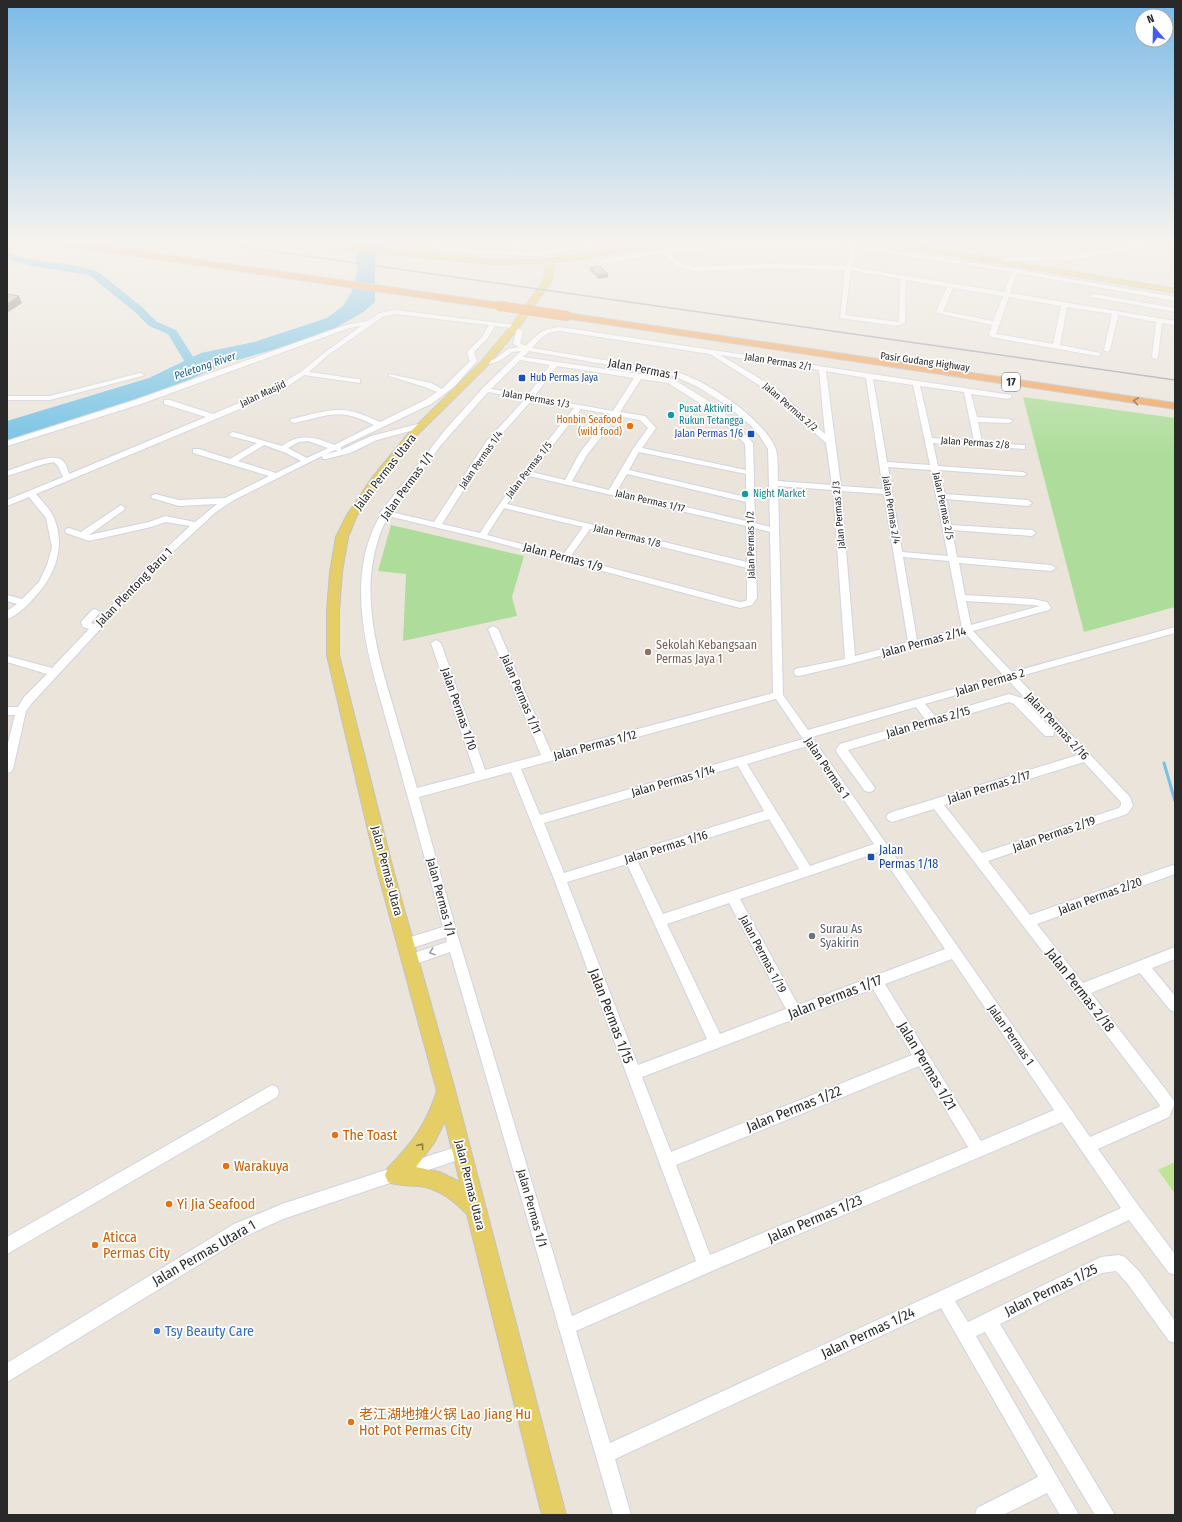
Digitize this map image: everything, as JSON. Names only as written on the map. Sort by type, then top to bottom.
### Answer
[{"type":"highway","name":"Pasir Gudang Highway","points":[[554,311],[1175,398]]},
{"type":"highway","name":"Pasir Gudang Highway","points":[[568,313],[1175,406]]},
{"type":"main road","name":"Jalan Permas Utara","points":[[525,311],[485,363],[412,435],[376,480],[352,515],[342,537],[336,572],[333,611],[333,655],[386,873],[446,1090],[554,1515]]},
{"type":"main road","points":[[395,1175],[420,1149],[431,1133],[439,1116],[446,1090]]},
{"type":"main road","points":[[395,1175],[426,1177],[444,1182],[456,1190],[475,1207]]},
{"type":"street","points":[[843,311],[842,317],[897,324],[902,323],[902,311]]},
{"type":"street","points":[[939,311],[996,324]]},
{"type":"street","points":[[1000,311],[992,334],[993,336],[1098,354]]},
{"type":"street","points":[[1056,347],[1063,311]]},
{"type":"street","points":[[1103,311],[1175,323]]},
{"type":"street","points":[[1167,322],[1168,311]]},
{"type":"street","name":"Jalan Masjid","points":[[7,502],[275,391],[303,373],[326,354],[382,314],[395,312],[493,323],[514,327]]},
{"type":"street","points":[[1107,350],[1114,313]]},
{"type":"street","points":[[1155,357],[1159,321]]},
{"type":"street","points":[[7,444],[138,402],[348,326],[370,322]]},
{"type":"street","name":"Jalan Plentong Baru 1","points":[[7,769],[21,711],[28,700],[162,557],[212,510],[226,501],[413,410],[443,392],[474,361],[475,359],[470,352],[485,338],[493,323]]},
{"type":"street","points":[[514,327],[520,332],[516,344],[528,349]]},
{"type":"street","name":"Jalan Permas 2/1","points":[[549,330],[560,329],[1008,397]]},
{"type":"street","name":"Jalan Permas 1/1","points":[[549,330],[542,333],[439,441],[384,513],[371,545],[366,572],[369,640],[452,937],[622,1515]]},
{"type":"street","name":"Jalan Permas 1","points":[[485,363],[497,360],[510,350],[528,349],[676,374],[692,380],[733,407],[763,435],[770,445],[772,452],[774,483],[778,695],[1132,1211],[1175,1267]]},
{"type":"street","name":"Jalan Permas 2/2","points":[[707,351],[773,390],[830,442]]},
{"type":"street","name":"Jalan Permas 1/2","points":[[519,358],[670,381],[704,402],[721,415],[750,444],[750,525],[752,566],[751,601],[740,605]]},
{"type":"street","name":"Jalan Permas 1/4","points":[[437,525],[489,444],[529,399],[555,364]]},
{"type":"street","name":"Jalan Permas 2/3","points":[[822,369],[837,488],[850,661]]},
{"type":"street","points":[[303,373],[356,381]]},
{"type":"street","points":[[7,398],[50,398],[140,375]]},
{"type":"street","points":[[391,375],[428,384],[451,385]]},
{"type":"street","points":[[568,482],[583,454],[615,413],[639,376]]},
{"type":"street","name":"Jalan Permas 2/4","points":[[869,376],[913,644]]},
{"type":"street","name":"Jalan Permas 2/5","points":[[916,383],[941,496],[967,630]]},
{"type":"street","points":[[428,384],[443,392]]},
{"type":"street","name":"Jalan Permas 1/3","points":[[486,390],[529,399],[642,418],[652,428],[637,449]]},
{"type":"street","points":[[967,390],[979,444]]},
{"type":"street","points":[[167,402],[213,417]]},
{"type":"street","name":"Jalan Permas 1/5","points":[[482,536],[526,472],[578,407]]},
{"type":"street","points":[[294,421],[335,412],[342,412],[351,413],[380,425]]},
{"type":"street","points":[[973,419],[1009,422]]},
{"type":"street","name":"Jalan Plentong Baru 1","points":[[317,456],[329,457],[347,451],[374,438],[422,425]]},
{"type":"street","points":[[233,434],[284,448],[307,461]]},
{"type":"street","name":"Jalan Plentong Baru 1","points":[[374,438],[412,435]]},
{"type":"street","points":[[284,448],[301,439],[321,442],[347,451]]},
{"type":"street","name":"Jalan Permas 2/8","points":[[928,440],[1022,447]]},
{"type":"street","points":[[231,462],[263,442]]},
{"type":"street","points":[[612,492],[637,449],[750,473]]},
{"type":"street","points":[[196,451],[277,476]]},
{"type":"street","points":[[7,474],[48,461],[56,460],[59,461],[67,478]]},
{"type":"street","points":[[884,464],[1023,474]]},
{"type":"street","points":[[624,471],[750,500]]},
{"type":"street","name":"Jalan Permas 1/17","points":[[526,472],[774,530]]},
{"type":"street","points":[[774,483],[887,492]]},
{"type":"street","points":[[7,616],[24,603],[43,583],[51,565],[56,547],[50,518],[31,493]]},
{"type":"street","points":[[155,496],[180,503],[226,501]]},
{"type":"street","points":[[941,496],[1028,502]]},
{"type":"street","name":"Jalan Permas 1/8","points":[[502,505],[752,566]]},
{"type":"street","points":[[82,536],[121,508]]},
{"type":"street","name":"Jalan Permas 1/9","points":[[384,513],[482,536],[740,605]]},
{"type":"street","points":[[69,531],[89,538],[99,537],[132,527],[151,524],[165,519],[197,525]]},
{"type":"street","points":[[565,558],[588,526]]},
{"type":"street","points":[[947,527],[1032,533]]},
{"type":"street","points":[[898,554],[1051,568]]},
{"type":"street","points":[[7,598],[24,603]]},
{"type":"street","name":"Jalan Permas 2/14","points":[[799,672],[850,661],[1040,611],[1046,608],[1046,606],[1033,602],[961,598]]},
{"type":"street","points":[[95,612],[86,622],[86,625],[95,628]]},
{"type":"street","name":"Jalan Permas 1/11","points":[[493,629],[548,758]]},
{"type":"street","name":"Jalan Permas 2/16","points":[[967,630],[1086,756],[1126,800],[1127,806]]},
{"type":"street","name":"Jalan Permas 2","points":[[807,738],[918,702],[1175,630]]},
{"type":"street","name":"Jalan Permas 1/10","points":[[436,643],[482,776]]},
{"type":"street","points":[[7,659],[54,672]]},
{"type":"street","name":"Jalan Permas 1/12","points":[[413,794],[778,695]]},
{"type":"street","name":"Jalan Permas 2/15","points":[[869,788],[841,750],[842,748],[1009,698],[1018,701],[1048,733]]},
{"type":"street","points":[[918,702],[934,721]]},
{"type":"street","points":[[7,711],[21,711]]},
{"type":"street","name":"Jalan Permas 1/14","points":[[536,820],[740,761],[807,738]]},
{"type":"street","name":"Jalan Permas 2/17","points":[[892,817],[1086,756]]},
{"type":"street","points":[[740,761],[807,872]]},
{"type":"street","name":"Jalan Permas 1/15","points":[[515,767],[560,879],[706,1265]]},
{"type":"street","name":"Jalan Permas 2/18","points":[[936,803],[1168,1104],[1164,1112],[1088,1146]]},
{"type":"street","name":"Jalan Permas 2/19","points":[[979,859],[1123,811],[1127,806]]},
{"type":"street","name":"Jalan Permas 1/16","points":[[560,879],[771,814]]},
{"type":"street","points":[[659,921],[881,847]]},
{"type":"street","points":[[630,858],[716,1042]]},
{"type":"street","name":"Jalan Permas 2/20","points":[[1027,922],[1173,870]]},
{"type":"street","name":"Jalan Permas 1/19","points":[[732,896],[795,1013]]},
{"type":"street","points":[[408,952],[452,937]]},
{"type":"street","name":"Jalan Permas 1/17","points":[[633,1074],[954,952]]},
{"type":"street","points":[[1080,991],[1175,953]]},
{"type":"street","points":[[1142,966],[1175,1006]]},
{"type":"street","name":"Jalan Permas 1/21","points":[[876,982],[978,1150]]},
{"type":"street","name":"Jalan Permas 1/22","points":[[666,1161],[922,1058]]},
{"type":"street","points":[[7,1246],[272,1092]]},
{"type":"street","name":"Jalan Permas 1/23","points":[[567,1327],[706,1265],[1065,1113]]},
{"type":"street","name":"Jalan Permas Utara 1","points":[[7,1372],[240,1230],[282,1212],[462,1152]]},
{"type":"street","name":"Jalan Permas 1/24","points":[[604,1455],[1132,1211]]},
{"type":"street","name":"Jalan Permas 1/25","points":[[964,1333],[1101,1265],[1119,1263],[1133,1277],[1175,1335]]},
{"type":"street","points":[[944,1298],[1070,1515]]},
{"type":"street","points":[[988,1321],[1106,1515]]},
{"type":"street","points":[[984,1515],[1050,1481]]},
{"type":"green space","points":[[1023,397],[1175,418],[1175,607],[1084,632]]},
{"type":"green space","points":[[391,525],[524,556],[512,597],[517,616],[403,641],[406,574],[378,571]]},
{"type":"green space","points":[[1175,1162],[1175,1194],[1158,1170]]},
{"type":"water","name":"Peletong River","points":[[336,311],[364,311],[335,328],[290,345],[227,363],[163,391],[7,440],[7,421],[149,378],[201,353],[254,342],[327,318]]},
{"type":"waterway","name":"Peletong River","points":[[140,311],[153,324],[172,332],[195,369]]},
{"type":"waterway","points":[[1164,763],[1175,801]]},
{"type":"railway","points":[[692,311],[1175,380]]},
{"type":"place","name":"Hub Permas Jaya","points":[[522,378]]},
{"type":"place","name":"Pusat Aktiviti Rukun Tetangga","points":[[671,415]]},
{"type":"place","name":"Honbin Seafood (wild food)","points":[[630,426]]},
{"type":"place","name":"Jalan Permas 1/6","points":[[751,434]]},
{"type":"place","name":"Night Market","points":[[745,494]]},
{"type":"place","name":"Sekolah Kebangsaan Permas Jaya 1","points":[[648,652]]},
{"type":"place","name":"Jalan Permas 1/18","points":[[871,857]]},
{"type":"place","name":"Surau As Syakirin","points":[[812,936]]},
{"type":"place","name":"The Toast","points":[[335,1135]]},
{"type":"place","name":"Warakuya","points":[[226,1166]]},
{"type":"place","name":"Yi Jia Seafood","points":[[169,1204]]},
{"type":"place","name":"Aticca Permas City","points":[[95,1245]]},
{"type":"place","name":"Tsy Beauty Care","points":[[157,1331]]},
{"type":"place","name":"老江湖地摊火锅 Lao Jiang Hu Hot Pot Permas City","points":[[351,1422]]}]
